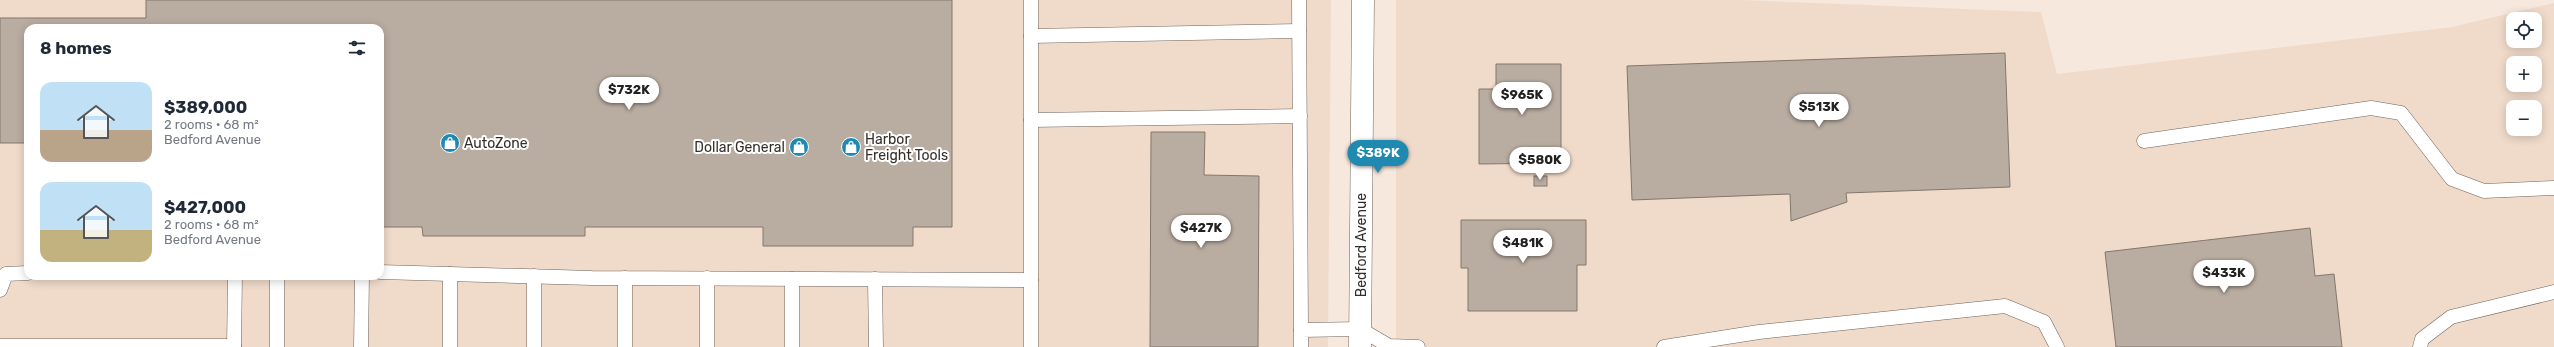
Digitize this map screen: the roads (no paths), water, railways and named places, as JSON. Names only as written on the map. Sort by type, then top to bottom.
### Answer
[{"type":"street","name":"Bedford Avenue","points":[[1360,338],[1363,0]]},
{"type":"lane","points":[[1031,0],[1031,347]]},
{"type":"lane","points":[[1299,0],[1301,347]]},
{"type":"lane","points":[[1031,36],[1299,31]]},
{"type":"lane","points":[[2144,141],[2371,108],[2401,113],[2452,179],[2484,191],[2554,188]]},
{"type":"lane","points":[[1031,120],[1300,116]]},
{"type":"lane","points":[[384,272],[625,278],[1031,280]]},
{"type":"lane","points":[[0,290],[6,274],[24,273]]},
{"type":"lane","points":[[450,274],[450,347]]},
{"type":"lane","points":[[534,276],[534,347]]},
{"type":"lane","points":[[625,278],[625,347]]},
{"type":"lane","points":[[707,278],[707,347]]},
{"type":"lane","points":[[792,279],[792,347]]},
{"type":"lane","points":[[875,279],[876,347]]},
{"type":"lane","points":[[0,346],[234,346],[235,280]]},
{"type":"lane","points":[[277,280],[277,347]]},
{"type":"lane","points":[[361,347],[362,280]]},
{"type":"lane","points":[[2420,347],[2422,339],[2451,316],[2554,292]]},
{"type":"lane","points":[[1664,347],[1759,332],[2005,306],[2044,322],[2057,347]]},
{"type":"lane","points":[[1301,330],[1360,338],[1389,346],[1418,347]]},
{"type":"place","name":"AutoZone","points":[[450,143]]},
{"type":"place","name":"Dollar General","points":[[799,147]]},
{"type":"place","name":"Harbor Freight Tools","points":[[851,147]]}]
